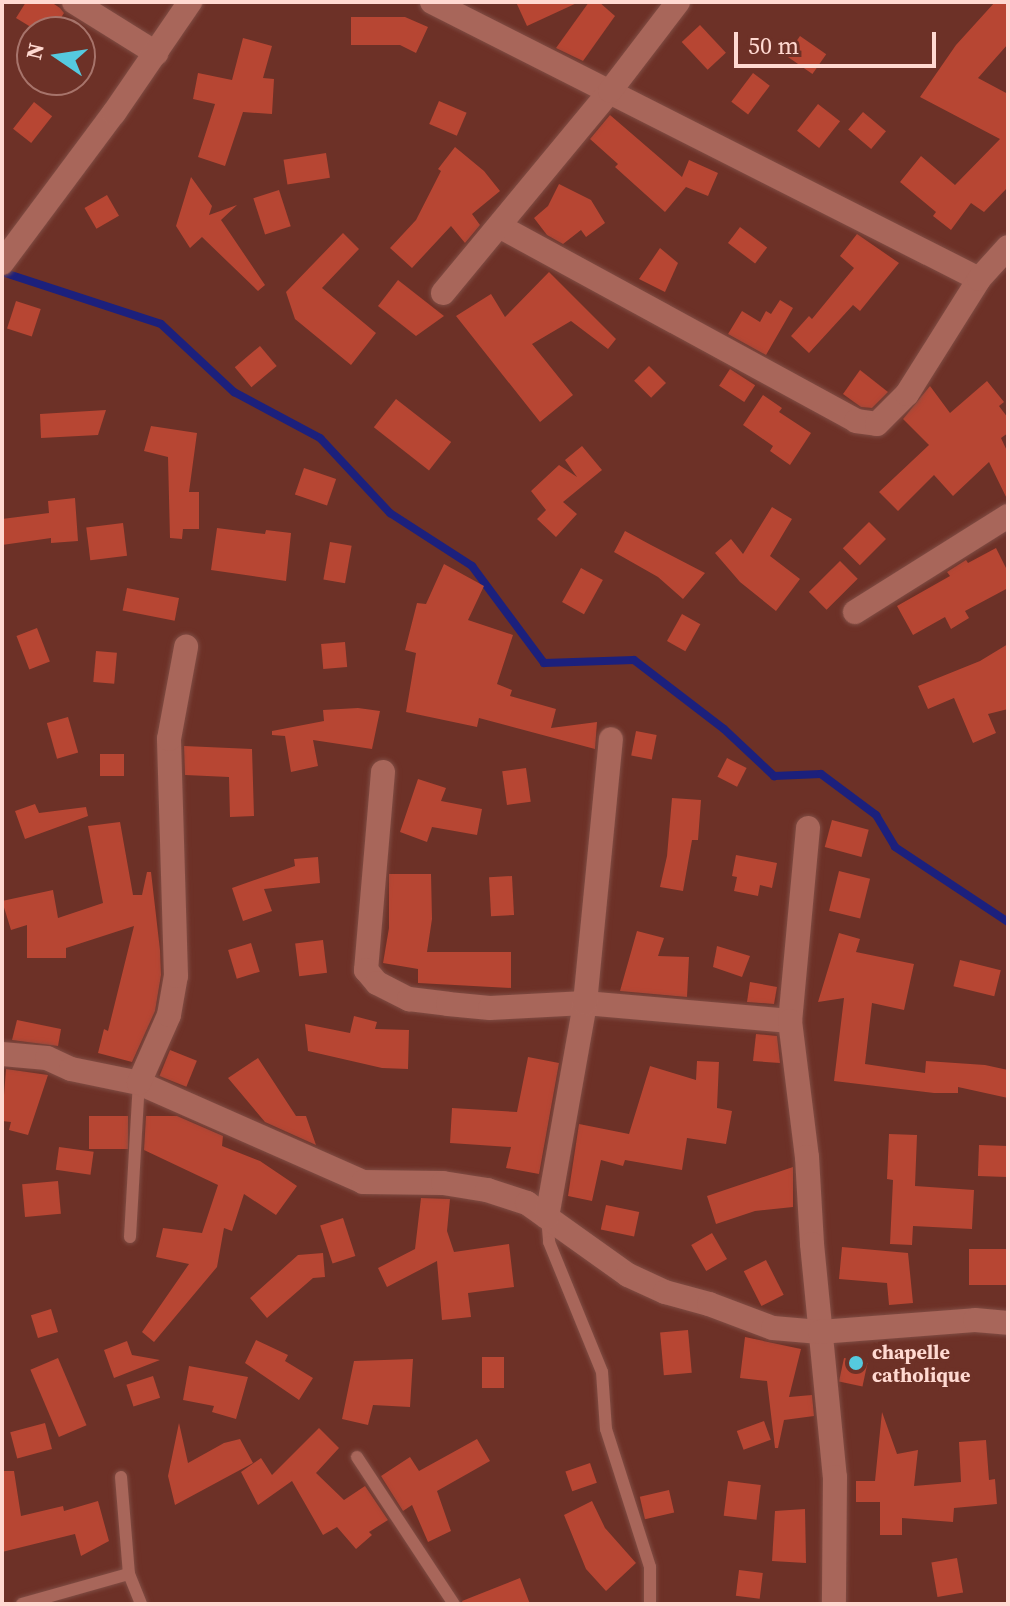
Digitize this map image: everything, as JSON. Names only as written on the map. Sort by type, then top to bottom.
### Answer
[{"type":"street","points":[[74,2],[156,53]]},
{"type":"street","points":[[2,263],[190,2]]},
{"type":"street","points":[[432,2],[979,279]]},
{"type":"street","points":[[443,293],[610,91],[678,2]]},
{"type":"street","points":[[499,226],[856,421],[877,424],[907,394],[979,279],[1008,247]]},
{"type":"street","points":[[855,612],[1008,516]]},
{"type":"street","points":[[139,1083],[169,1015],[176,976],[169,739],[186,647]]},
{"type":"street","points":[[547,1217],[585,1003],[611,739]]},
{"type":"street","points":[[383,772],[366,970],[377,983],[409,999],[490,1008],[585,1003],[790,1021]]},
{"type":"street","points":[[808,828],[790,1021],[807,1157],[835,1477],[834,1604]]},
{"type":"street","points":[[2,1054],[47,1058],[71,1069],[139,1083],[338,1174],[363,1182],[421,1181],[487,1190],[527,1203],[628,1275],[665,1292],[709,1304],[773,1328],[820,1332],[975,1320],[1008,1323]]},
{"type":"lane","points":[[130,1237],[139,1083]]},
{"type":"lane","points":[[547,1217],[549,1242],[602,1372],[606,1429],[650,1567],[650,1604]]},
{"type":"lane","points":[[357,1457],[454,1604]]},
{"type":"lane","points":[[121,1477],[129,1574],[141,1604]]},
{"type":"lane","points":[[22,1604],[129,1574]]},
{"type":"building","points":[[26,2],[51,2],[64,13],[62,16],[17,16]]},
{"type":"building","points":[[516,2],[579,2],[527,26]]},
{"type":"building","points":[[589,2],[599,2],[615,16],[583,61],[556,48]]},
{"type":"building","points":[[995,2],[1008,2],[1008,44],[978,78],[1008,94],[1008,187],[984,212],[971,203],[951,230],[933,216],[936,212],[900,182],[921,156],[955,185],[1000,139],[920,97],[956,45]]},
{"type":"building","points":[[351,17],[405,17],[428,27],[416,53],[400,45],[351,45]]},
{"type":"building","points":[[700,25],[726,53],[708,70],[682,42]]},
{"type":"building","points":[[800,36],[826,54],[812,74],[786,56]]},
{"type":"building","points":[[243,38],[272,46],[263,78],[274,79],[272,114],[243,112],[225,166],[198,157],[215,104],[193,99],[198,73],[232,80]]},
{"type":"building","points":[[753,73],[770,86],[748,114],[731,102]]},
{"type":"building","points":[[439,101],[467,113],[457,136],[429,124]]},
{"type":"building","points":[[34,102],[52,116],[31,143],[13,129]]},
{"type":"building","points":[[818,104],[840,121],[819,148],[797,131]]},
{"type":"building","points":[[863,112],[886,131],[871,149],[848,130]]},
{"type":"building","points":[[610,115],[682,177],[689,160],[718,173],[708,196],[686,187],[665,212],[615,167],[618,164],[590,139]]},
{"type":"building","points":[[455,147],[484,171],[500,191],[472,214],[480,225],[465,243],[451,226],[412,268],[390,248],[416,220],[441,171],[438,169]]},
{"type":"building","points":[[326,153],[330,178],[287,184],[284,160]]},
{"type":"building","points":[[191,177],[212,206],[209,215],[237,205],[221,220],[265,285],[258,291],[202,237],[190,248],[176,226]]},
{"type":"building","points":[[559,184],[591,200],[605,223],[586,237],[581,230],[563,244],[547,235],[534,218],[548,206]]},
{"type":"building","points":[[279,190],[291,226],[265,234],[253,198]]},
{"type":"building","points":[[107,195],[119,216],[96,229],[84,208]]},
{"type":"building","points":[[740,227],[767,247],[755,263],[728,243]]},
{"type":"building","points":[[343,233],[359,249],[322,288],[376,333],[351,365],[295,319],[286,292]]},
{"type":"building","points":[[857,234],[899,263],[860,311],[853,305],[809,353],[791,336],[809,316],[812,319],[854,268],[840,256]]},
{"type":"building","points":[[660,248],[678,263],[665,292],[639,279]]},
{"type":"building","points":[[549,272],[616,339],[608,349],[571,321],[532,344],[573,395],[540,422],[456,316],[491,294],[505,317]]},
{"type":"building","points":[[398,280],[444,316],[416,336],[378,306]]},
{"type":"building","points":[[780,300],[793,308],[766,355],[728,334],[742,311],[760,322],[766,311],[771,314]]},
{"type":"building","points":[[16,301],[41,309],[32,337],[7,329]]},
{"type":"building","points":[[260,346],[277,366],[251,387],[235,367]]},
{"type":"building","points":[[649,366],[666,383],[651,398],[634,381]]},
{"type":"building","points":[[730,369],[755,385],[744,402],[719,386]]},
{"type":"building","points":[[860,370],[888,392],[872,408],[861,407],[843,394]]},
{"type":"building","points":[[987,381],[1004,402],[999,406],[1008,418],[1008,433],[1001,438],[1008,453],[1008,501],[989,462],[953,496],[934,475],[898,511],[879,492],[929,445],[903,419],[930,386],[950,413]]},
{"type":"building","points":[[763,395],[782,408],[779,412],[811,433],[790,465],[770,451],[773,446],[743,425]]},
{"type":"building","points":[[396,399],[451,442],[429,470],[374,427]]},
{"type":"building","points":[[106,410],[98,435],[41,438],[40,414]]},
{"type":"building","points":[[151,426],[197,433],[189,492],[199,492],[199,529],[183,529],[182,539],[170,538],[168,457],[144,451]]},
{"type":"building","points":[[582,446],[602,470],[563,502],[577,514],[556,537],[537,519],[546,510],[531,491],[559,465],[577,477],[565,460]]},
{"type":"building","points":[[304,468],[336,479],[327,506],[295,494]]},
{"type":"building","points":[[75,498],[78,541],[51,543],[51,538],[2,545],[2,519],[49,513],[48,501]]},
{"type":"building","points":[[772,507],[792,519],[770,556],[800,579],[776,611],[740,582],[715,553],[731,539],[743,554]]},
{"type":"building","points":[[869,522],[886,539],[860,565],[843,548]]},
{"type":"building","points":[[123,523],[127,556],[90,560],[86,528]]},
{"type":"building","points":[[217,528],[265,534],[266,530],[291,533],[286,581],[211,570]]},
{"type":"building","points":[[625,531],[705,573],[683,599],[658,577],[614,552]]},
{"type":"building","points":[[330,542],[352,546],[345,583],[323,579]]},
{"type":"building","points":[[996,548],[1008,572],[1008,588],[965,611],[969,618],[951,629],[945,617],[913,635],[897,606],[950,576],[947,572],[966,560],[968,563]]},
{"type":"building","points":[[840,561],[858,579],[827,610],[809,592]]},
{"type":"building","points":[[444,564],[484,586],[468,620],[513,635],[497,684],[512,690],[510,696],[556,709],[551,728],[597,722],[595,749],[479,718],[477,727],[406,712],[416,653],[405,650],[417,603],[426,604]]},
{"type":"building","points":[[581,568],[603,580],[584,614],[562,602]]},
{"type":"building","points":[[127,588],[179,598],[175,621],[123,611]]},
{"type":"building","points":[[682,614],[700,624],[685,651],[667,641]]},
{"type":"building","points":[[37,628],[50,662],[29,669],[16,636]]},
{"type":"building","points":[[345,642],[347,667],[323,669],[321,644]]},
{"type":"building","points":[[1008,644],[1008,709],[988,714],[996,733],[973,743],[954,698],[928,709],[918,686],[980,661]]},
{"type":"building","points":[[96,651],[117,653],[114,684],[93,682]]},
{"type":"building","points":[[358,708],[380,711],[372,749],[313,740],[318,766],[291,772],[285,736],[272,735],[272,731],[324,721],[323,710]]},
{"type":"building","points":[[68,717],[78,753],[57,759],[47,723]]},
{"type":"building","points":[[636,731],[657,735],[652,760],[631,756]]},
{"type":"building","points":[[184,746],[252,749],[254,816],[230,817],[229,777],[185,775]]},
{"type":"building","points":[[100,754],[124,754],[124,776],[100,776]]},
{"type":"building","points":[[727,758],[747,768],[737,787],[717,777]]},
{"type":"building","points":[[526,768],[531,802],[507,805],[502,771]]},
{"type":"building","points":[[418,779],[446,788],[441,801],[482,809],[477,835],[432,827],[427,842],[400,832]]},
{"type":"building","points":[[672,798],[701,800],[698,840],[692,840],[683,891],[660,887],[667,856]]},
{"type":"building","points":[[35,804],[39,813],[86,807],[88,816],[25,839],[15,811]]},
{"type":"building","points":[[832,820],[869,830],[861,857],[825,847]]},
{"type":"building","points":[[120,822],[133,895],[142,895],[147,872],[151,872],[160,950],[161,975],[155,1011],[132,1062],[98,1053],[104,1029],[108,1031],[134,926],[66,948],[66,958],[27,958],[27,925],[11,930],[2,901],[53,890],[58,918],[103,903],[88,826]]},
{"type":"building","points":[[736,855],[777,863],[772,888],[760,885],[758,896],[734,891],[737,877],[732,876]]},
{"type":"building","points":[[318,857],[320,883],[264,889],[272,911],[243,921],[232,888],[295,866],[294,859]]},
{"type":"building","points":[[839,871],[870,879],[860,919],[829,911]]},
{"type":"building","points":[[389,874],[431,874],[432,919],[427,952],[511,952],[511,988],[418,983],[418,969],[383,963],[389,928]]},
{"type":"building","points":[[512,876],[514,915],[491,916],[489,877]]},
{"type":"building","points":[[637,931],[664,938],[658,956],[689,957],[687,997],[620,991]]},
{"type":"building","points":[[839,933],[860,939],[856,952],[914,964],[904,1010],[872,1003],[865,1064],[925,1073],[926,1061],[985,1065],[1008,1070],[1008,1098],[958,1087],[958,1093],[934,1093],[834,1081],[844,998],[818,1002]]},
{"type":"building","points":[[323,940],[327,973],[299,976],[295,943]]},
{"type":"building","points":[[251,943],[260,972],[237,979],[228,950]]},
{"type":"building","points":[[717,946],[750,956],[742,977],[713,967]]},
{"type":"building","points":[[960,960],[1001,970],[994,996],[953,986]]},
{"type":"building","points":[[750,982],[777,987],[774,1004],[747,1002]]},
{"type":"building","points":[[354,1016],[377,1022],[375,1029],[409,1030],[408,1069],[382,1068],[308,1051],[305,1024],[350,1033]]},
{"type":"building","points":[[17,1020],[61,1029],[58,1046],[12,1040]]},
{"type":"building","points":[[756,1034],[777,1036],[780,1063],[753,1061]]},
{"type":"building","points":[[170,1050],[197,1061],[186,1087],[160,1076]]},
{"type":"building","points":[[528,1057],[559,1063],[539,1174],[506,1168],[511,1147],[450,1143],[452,1108],[517,1112]]},
{"type":"building","points":[[258,1058],[296,1116],[306,1116],[316,1145],[265,1122],[228,1078]]},
{"type":"building","points":[[697,1061],[719,1062],[717,1108],[732,1111],[726,1144],[687,1138],[682,1170],[625,1160],[623,1166],[601,1160],[592,1201],[568,1196],[579,1124],[629,1134],[650,1066],[696,1080]]},
{"type":"building","points":[[6,1069],[48,1075],[28,1135],[9,1130],[11,1122],[2,1121]]},
{"type":"building","points":[[89,1116],[128,1116],[128,1149],[89,1149]]},
{"type":"building","points":[[146,1116],[177,1116],[223,1136],[222,1146],[260,1161],[297,1186],[276,1215],[244,1194],[232,1231],[224,1228],[217,1267],[154,1342],[142,1332],[189,1264],[156,1257],[163,1228],[202,1233],[218,1185],[144,1150]]},
{"type":"building","points":[[889,1134],[917,1135],[915,1186],[974,1190],[972,1229],[913,1226],[912,1245],[890,1244],[893,1180],[887,1179]]},
{"type":"building","points":[[979,1145],[1008,1146],[1007,1177],[978,1176]]},
{"type":"building","points":[[59,1147],[94,1152],[90,1175],[56,1170]]},
{"type":"building","points":[[793,1167],[793,1207],[755,1211],[716,1224],[707,1196]]},
{"type":"building","points":[[58,1181],[61,1214],[25,1217],[22,1184]]},
{"type":"building","points":[[421,1198],[450,1199],[447,1231],[454,1252],[509,1244],[514,1287],[468,1293],[471,1317],[442,1320],[437,1261],[387,1287],[378,1268],[415,1249]]},
{"type":"building","points":[[606,1205],[639,1212],[634,1237],[601,1229]]},
{"type":"building","points":[[343,1218],[355,1256],[333,1263],[320,1225]]},
{"type":"building","points":[[712,1233],[727,1259],[706,1271],[691,1245]]},
{"type":"building","points":[[842,1247],[908,1253],[913,1303],[889,1305],[887,1283],[839,1279]]},
{"type":"building","points":[[969,1249],[1008,1249],[1008,1285],[969,1285]]},
{"type":"building","points":[[323,1253],[325,1277],[313,1278],[267,1318],[250,1298],[298,1255]]},
{"type":"building","points":[[766,1260],[784,1295],[761,1306],[744,1271]]},
{"type":"building","points":[[51,1309],[58,1332],[38,1338],[31,1315]]},
{"type":"building","points":[[688,1330],[692,1373],[664,1375],[660,1332]]},
{"type":"building","points":[[745,1337],[801,1349],[789,1397],[812,1395],[814,1416],[784,1420],[778,1448],[775,1448],[767,1381],[740,1378]]},
{"type":"building","points":[[256,1340],[288,1355],[285,1361],[313,1378],[299,1400],[245,1363]]},
{"type":"building","points":[[127,1341],[132,1355],[160,1360],[114,1378],[104,1350]]},
{"type":"building","points":[[482,1357],[504,1357],[504,1388],[482,1388]]},
{"type":"building","points":[[58,1358],[87,1425],[59,1437],[30,1370]]},
{"type":"building","points":[[844,1358],[867,1363],[862,1386],[839,1381]]},
{"type":"building","points":[[413,1359],[410,1407],[373,1405],[368,1425],[342,1419],[354,1361]]},
{"type":"building","points":[[189,1366],[248,1377],[236,1419],[212,1412],[214,1406],[183,1400]]},
{"type":"building","points":[[153,1376],[160,1398],[133,1407],[126,1385]]},
{"type":"building","points":[[882,1412],[897,1454],[918,1450],[914,1486],[961,1482],[959,1442],[986,1440],[989,1480],[995,1479],[997,1504],[954,1508],[953,1522],[902,1518],[902,1535],[880,1535],[880,1502],[856,1502],[856,1481],[875,1481]]},
{"type":"building","points":[[764,1421],[771,1440],[744,1450],[737,1431]]},
{"type":"building","points":[[45,1423],[52,1449],[17,1458],[10,1432]]},
{"type":"building","points":[[179,1423],[188,1463],[224,1443],[240,1439],[253,1463],[175,1505],[168,1476]]},
{"type":"building","points":[[319,1428],[339,1448],[316,1473],[344,1500],[365,1486],[388,1520],[369,1532],[372,1535],[356,1549],[337,1527],[323,1535],[292,1481],[258,1505],[241,1472],[261,1458],[272,1475]]},
{"type":"building","points":[[477,1439],[490,1461],[437,1491],[451,1531],[428,1542],[412,1505],[403,1511],[381,1476],[410,1457],[419,1471]]},
{"type":"building","points":[[590,1463],[597,1483],[572,1491],[565,1471]]},
{"type":"building","points":[[2,1471],[14,1471],[21,1516],[63,1506],[64,1511],[98,1501],[109,1541],[81,1556],[75,1534],[2,1552]]},
{"type":"building","points":[[728,1481],[761,1485],[756,1520],[724,1516]]},
{"type":"building","points":[[669,1490],[674,1512],[645,1519],[640,1497]]},
{"type":"building","points":[[592,1501],[605,1528],[636,1563],[606,1591],[586,1569],[564,1515]]},
{"type":"building","points":[[805,1509],[806,1563],[772,1561],[775,1511]]},
{"type":"building","points":[[957,1558],[963,1592],[937,1597],[931,1563]]},
{"type":"building","points":[[739,1570],[763,1573],[760,1599],[736,1596]]},
{"type":"building","points":[[520,1578],[530,1604],[463,1604],[462,1601]]},
{"type":"waterway","points":[[2,272],[161,324],[234,392],[320,438],[390,513],[472,566],[544,663],[634,660],[724,729],[774,776],[821,774],[876,815],[895,847],[1008,922]]},
{"type":"place","name":"chapelle catholique","points":[[856,1363]]}]
